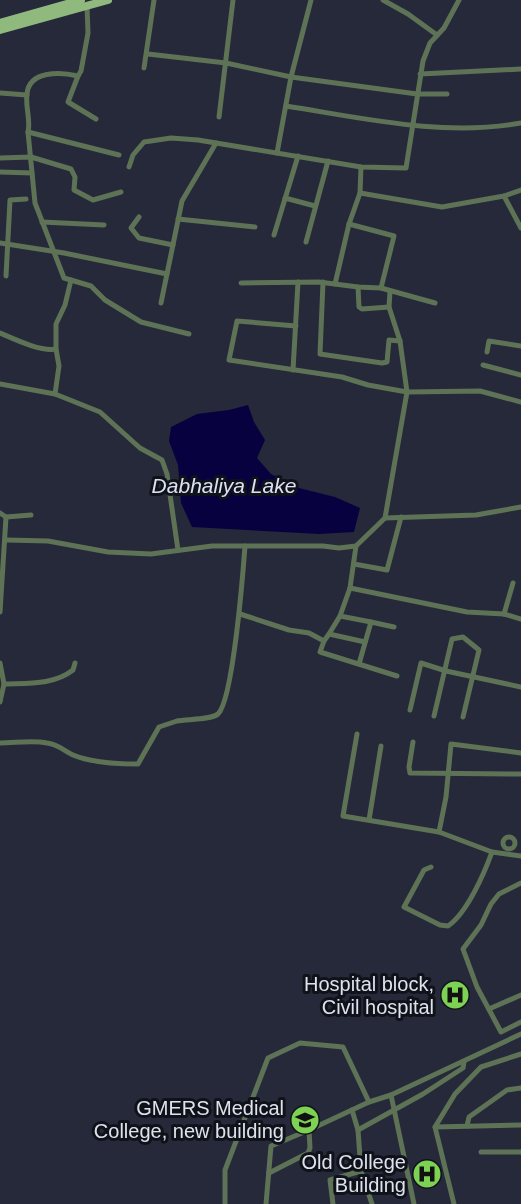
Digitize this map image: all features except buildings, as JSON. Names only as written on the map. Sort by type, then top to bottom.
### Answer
[{"type":"main road","points":[[0,23],[84,3],[108,0]]},
{"type":"main road","points":[[0,30],[84,3]]},
{"type":"street","points":[[144,68],[154,0]]},
{"type":"street","points":[[219,117],[233,0]]},
{"type":"street","points":[[278,153],[291,77],[311,0]]},
{"type":"street","points":[[383,0],[408,14],[437,35]]},
{"type":"street","points":[[129,167],[133,155],[144,142],[171,138],[216,143],[361,167],[406,168],[423,61],[430,43],[444,28],[459,0]]},
{"type":"street","points":[[84,3],[88,33],[81,71],[68,102],[96,119]]},
{"type":"street","points":[[147,54],[226,63],[291,77],[417,94],[447,94]]},
{"type":"street","points":[[420,74],[521,69]]},
{"type":"street","points":[[78,76],[54,72],[38,78],[29,85],[27,95],[35,203],[64,278],[91,286],[105,300],[141,322],[189,334]]},
{"type":"street","points":[[0,93],[27,95]]},
{"type":"street","points":[[286,106],[412,126],[472,128],[521,123]]},
{"type":"street","points":[[28,132],[119,155]]},
{"type":"street","points":[[161,303],[182,201],[216,143]]},
{"type":"street","points":[[274,235],[298,156]]},
{"type":"street","points":[[0,158],[31,158],[71,169],[75,177],[74,190],[93,200],[121,192]]},
{"type":"street","points":[[306,242],[328,161]]},
{"type":"street","points":[[335,284],[349,224],[360,193],[361,167]]},
{"type":"street","points":[[0,172],[32,172]]},
{"type":"street","points":[[360,193],[442,207],[504,196],[521,190]]},
{"type":"street","points":[[504,196],[521,228]]},
{"type":"street","points":[[285,198],[315,206]]},
{"type":"street","points":[[6,276],[3,243],[10,200],[26,199]]},
{"type":"street","points":[[139,217],[130,228],[139,238],[173,245]]},
{"type":"street","points":[[178,219],[255,227]]},
{"type":"street","points":[[42,222],[104,225]]},
{"type":"street","points":[[349,224],[394,236],[381,288]]},
{"type":"street","points":[[3,243],[167,274]]},
{"type":"street","points":[[55,394],[60,366],[56,349],[56,324],[65,305],[71,280]]},
{"type":"street","points":[[293,370],[298,282]]},
{"type":"street","points":[[323,282],[320,354],[382,363],[387,362],[389,340],[400,341]]},
{"type":"street","points":[[241,283],[323,282],[381,288],[435,303]]},
{"type":"street","points":[[358,287],[359,307],[362,309],[389,307]]},
{"type":"street","points":[[6,540],[48,541],[108,552],[151,554],[212,546],[339,548],[356,546],[385,518],[406,392],[400,341],[389,307],[390,291]]},
{"type":"street","points":[[296,326],[237,321],[229,360],[342,377],[368,385],[406,392],[480,391],[521,402]]},
{"type":"street","points":[[0,333],[50,350],[56,349]]},
{"type":"street","points":[[487,352],[489,340],[521,346]]},
{"type":"street","points":[[483,365],[521,375]]},
{"type":"street","points":[[0,384],[55,394],[100,412],[140,448],[162,460],[168,474],[178,550]]},
{"type":"street","points":[[385,518],[476,515],[521,507]]},
{"type":"street","points":[[0,513],[6,517],[31,515]]},
{"type":"street","points":[[0,612],[6,517]]},
{"type":"street","points":[[354,564],[387,570],[400,517]]},
{"type":"street","points":[[0,743],[47,743],[89,759],[117,764],[138,764],[159,727],[218,714],[225,701],[240,614],[245,546]]},
{"type":"street","points":[[356,546],[350,588],[340,616],[324,640],[320,652],[397,676]]},
{"type":"street","points":[[504,614],[513,583]]},
{"type":"street","points":[[350,588],[467,612],[504,614],[521,619]]},
{"type":"street","points":[[240,614],[290,630],[309,633],[324,640]]},
{"type":"street","points":[[340,616],[394,627]]},
{"type":"street","points":[[359,664],[371,622]]},
{"type":"street","points":[[329,634],[365,642]]},
{"type":"street","points":[[434,716],[452,639],[463,637],[479,650],[463,717]]},
{"type":"street","points":[[0,663],[4,684],[0,702]]},
{"type":"street","points":[[4,684],[50,682],[65,677],[74,670],[75,663]]},
{"type":"street","points":[[410,710],[421,663],[444,671],[521,687]]},
{"type":"street","points":[[357,734],[343,816],[439,832],[492,852],[521,856]]},
{"type":"street","points":[[413,742],[410,773],[521,774]]},
{"type":"street","points":[[439,832],[450,744],[521,753]]},
{"type":"street","points":[[369,820],[381,746]]},
{"type":"street","points":[[430,867],[424,870],[404,907],[440,925],[448,926],[457,920],[484,876],[492,852]]},
{"type":"street","points":[[521,883],[499,894],[463,950],[477,987],[501,1032],[521,1022]]},
{"type":"street","points":[[489,1009],[521,995]]},
{"type":"street","points":[[266,1204],[271,1146],[369,1102],[391,1095],[521,1034]]},
{"type":"street","points":[[225,1204],[225,1170],[268,1058],[300,1043],[343,1047],[369,1102]]},
{"type":"street","points":[[454,1204],[435,1127],[455,1094],[481,1067],[521,1054]]},
{"type":"street","points":[[358,1130],[463,1068],[464,1062]]},
{"type":"street","points":[[466,1126],[469,1117],[507,1090],[521,1088]]},
{"type":"street","points":[[391,1095],[414,1204]]},
{"type":"street","points":[[352,1110],[358,1130],[361,1171],[372,1204]]},
{"type":"street","points":[[435,1127],[521,1125]]},
{"type":"street","points":[[268,1173],[308,1153],[309,1130]]},
{"type":"street","points":[[481,1152],[521,1152]]},
{"type":"street","points":[[333,1204],[330,1180],[361,1171]]},
{"type":"water","name":"Dabhaliya Lake","points":[[248,405],[254,422],[265,440],[257,458],[271,474],[295,487],[335,497],[360,508],[354,532],[319,534],[192,527],[181,503],[178,465],[169,441],[171,427],[197,414]]},
{"type":"place","name":"Hospital block, Civil hospital","points":[[455,995]]},
{"type":"place","name":"GMERS Medical College, new building","points":[[305,1120]]},
{"type":"place","name":"Old College Building","points":[[427,1174]]}]
